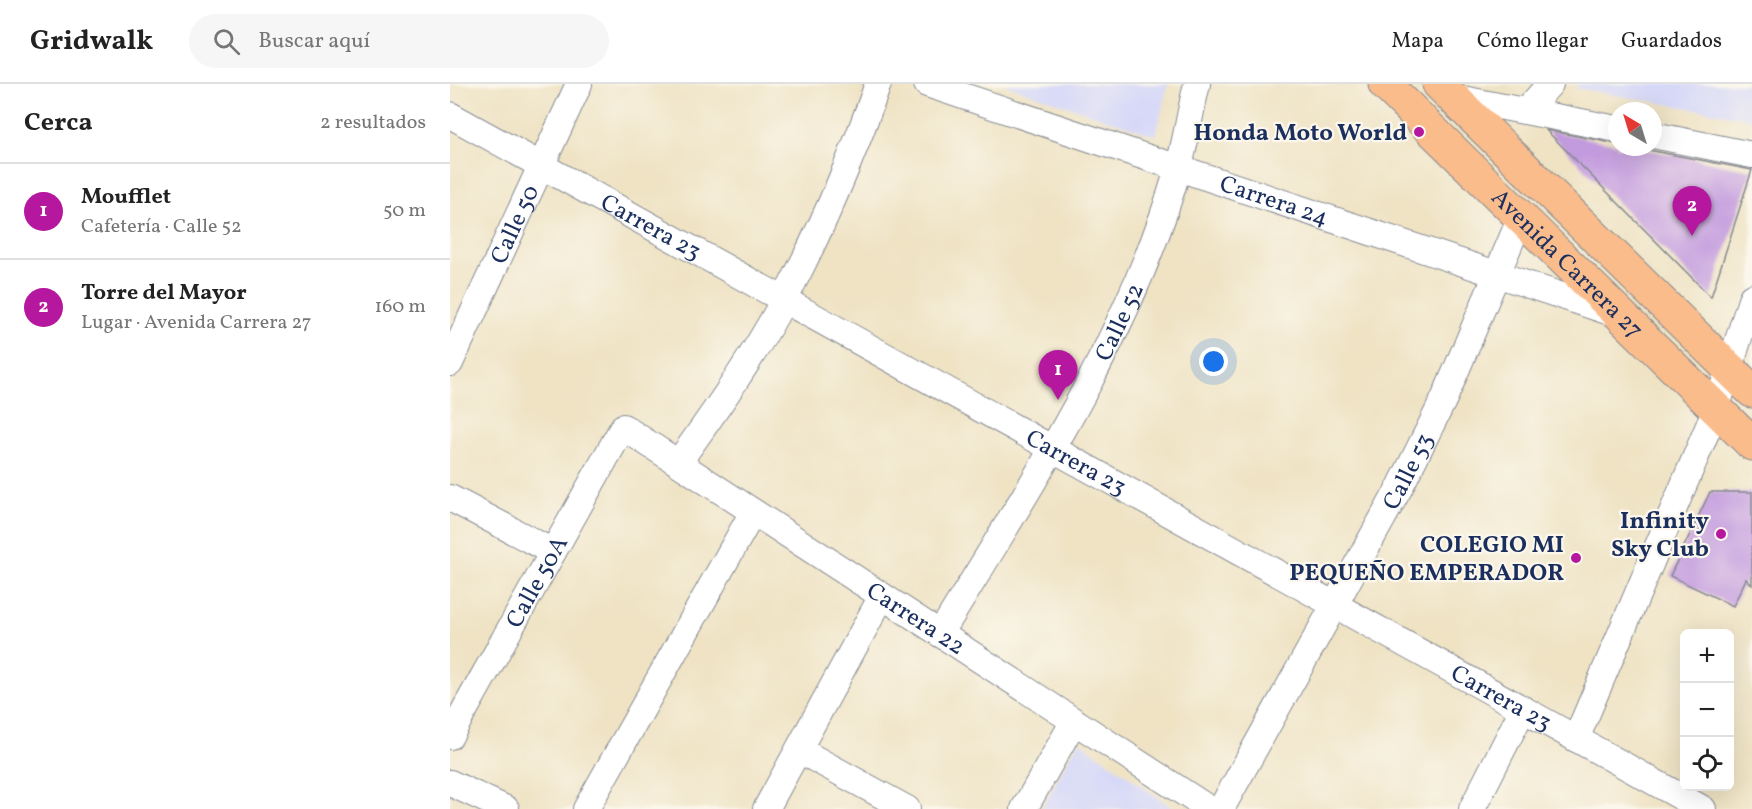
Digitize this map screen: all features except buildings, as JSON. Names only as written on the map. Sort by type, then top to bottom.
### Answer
[{"type":"highway","name":"Avenida Carrera 27","points":[[1385,84],[1752,444]]},
{"type":"highway","name":"Avenida Carrera 27","points":[[1446,90],[1744,379]]},
{"type":"street","name":"Calle 50","points":[[450,363],[579,84]]},
{"type":"street","points":[[678,463],[735,383],[784,299],[827,214],[878,84]]},
{"type":"street","name":"Carrera 24","points":[[927,84],[1622,316]]},
{"type":"street","name":"Calle 52","points":[[940,634],[1054,449],[1125,310],[1178,168],[1197,84]]},
{"type":"street","points":[[1526,111],[1531,84]]},
{"type":"street","points":[[1526,111],[1550,84]]},
{"type":"street","points":[[1446,90],[1526,111],[1608,127]]},
{"type":"street","name":"Carrera 23","points":[[450,115],[1703,809]]},
{"type":"street","points":[[1662,137],[1752,155]]},
{"type":"street","name":"Calle 53","points":[[1221,809],[1335,605],[1444,399],[1521,217]]},
{"type":"street","points":[[1576,739],[1716,409],[1744,379],[1752,297]]},
{"type":"street","name":"Carrera 22","points":[[623,427],[1209,809]]},
{"type":"street","name":"Calle 50A","points":[[450,736],[623,427]]},
{"type":"street","points":[[450,498],[553,552]]},
{"type":"street","points":[[586,809],[753,512]]},
{"type":"street","points":[[766,809],[882,596]]},
{"type":"street","points":[[1472,809],[1523,709]]},
{"type":"street","points":[[1024,809],[1074,721]]},
{"type":"street","points":[[799,750],[907,809]]},
{"type":"street","points":[[450,783],[507,809]]},
{"type":"shaded area","points":[[1003,84],[1168,84],[1156,136]]},
{"type":"shaded area","points":[[1578,84],[1752,84],[1752,119],[1662,102],[1575,88]]},
{"type":"shaded area","points":[[1079,741],[1174,809],[1041,809]]},
{"type":"place","name":"Honda Moto World","points":[[1419,132]]},
{"type":"place","name":"Torre del Mayor","points":[[1692,236]]},
{"type":"place","name":"Moufflet","points":[[1058,400]]},
{"type":"place","name":"Infinity Sky Club","points":[[1721,534]]},
{"type":"place","name":"COLEGIO MI PEQUEÑO EMPERADOR","points":[[1576,558]]}]
